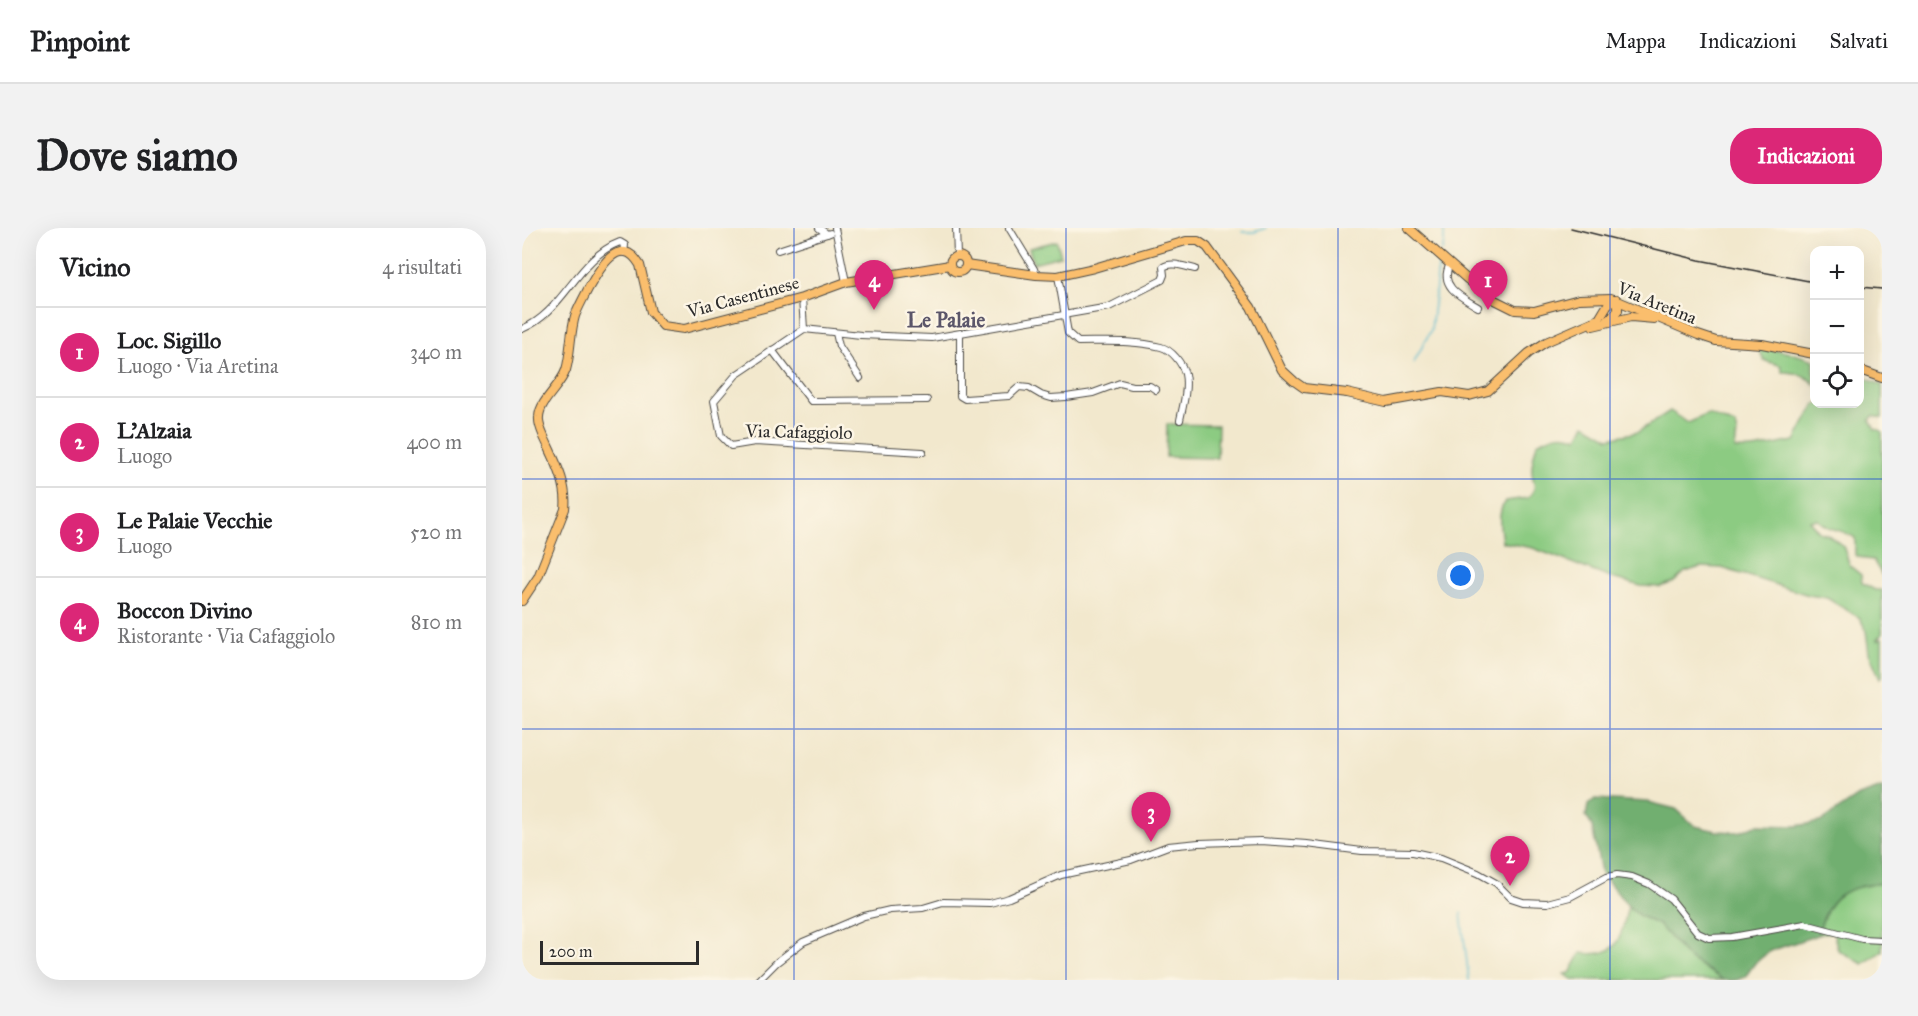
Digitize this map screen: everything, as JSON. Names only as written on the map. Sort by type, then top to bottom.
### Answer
[{"type":"main road","name":"Via Aretina","points":[[1409,228],[1495,300],[1515,310],[1534,312],[1588,298],[1616,299],[1716,341],[1762,344],[1810,353]]},
{"type":"main road","name":"Via Casentinese","points":[[624,253],[631,255],[640,265],[651,312],[657,321],[670,328],[689,329],[802,298],[846,282],[950,265],[953,271],[958,273],[963,271],[966,264],[1036,275],[1058,276],[1186,242],[1198,241],[1207,247],[1251,307],[1282,370],[1294,381],[1304,388],[1347,393],[1386,402],[1442,392],[1469,396],[1488,391],[1529,353],[1546,342],[1599,319],[1608,304],[1616,299],[1619,308],[1616,315],[1593,326]]},
{"type":"main road","points":[[522,601],[538,577],[565,508],[566,499],[560,474],[538,424],[538,414],[565,372],[575,316],[593,280],[608,258],[624,253]]},
{"type":"main road","points":[[950,265],[952,258],[957,256],[963,257],[966,264]]},
{"type":"main road","points":[[1588,298],[1599,301],[1603,313]]},
{"type":"main road","name":"Via Casentinese","points":[[1568,332],[1631,317],[1664,320]]},
{"type":"main road","points":[[1864,370],[1882,376]]},
{"type":"street","points":[[819,228],[827,234]]},
{"type":"street","points":[[956,228],[957,256]]},
{"type":"street","points":[[1009,228],[1036,275]]},
{"type":"street","points":[[778,250],[836,230],[846,282]]},
{"type":"street","points":[[522,329],[537,323],[562,298],[591,262],[612,245],[620,242],[624,245],[624,253]]},
{"type":"street","points":[[1450,264],[1445,279],[1449,286],[1461,297],[1478,307]]},
{"type":"street","points":[[802,298],[804,329],[932,338],[1109,307],[1162,280],[1165,265],[1195,269]]},
{"type":"street","points":[[1058,276],[1068,333],[1078,342],[1122,342],[1163,347],[1176,357],[1185,373],[1180,420]]},
{"type":"street","name":"Via Cafaggiolo","points":[[804,329],[736,375],[714,401],[721,436],[731,446],[755,442],[923,452]]},
{"type":"street","points":[[836,333],[838,346],[860,378]]},
{"type":"street","points":[[960,334],[960,396],[965,399],[1009,396],[1019,387],[1029,388],[1051,398],[1066,397],[1093,393],[1120,382],[1132,386],[1150,386],[1156,390]]},
{"type":"street","name":"Via Cafaggiolo","points":[[772,350],[811,401],[927,400]]},
{"type":"street","points":[[759,980],[777,962],[803,942],[864,916],[890,910],[923,908],[943,902],[990,903],[1009,898],[1061,875],[1131,860],[1168,846],[1199,843],[1261,842],[1307,844],[1362,851],[1413,852],[1441,858],[1478,873],[1496,883],[1511,898],[1523,902],[1547,903],[1570,897],[1606,876],[1617,874],[1649,884],[1671,899],[1698,933],[1709,938],[1732,937],[1805,924],[1862,939],[1882,940]]},
{"type":"green space","points":[[1057,241],[1061,256],[1033,263],[1029,248]]},
{"type":"green space","points":[[1759,348],[1810,359],[1810,381],[1800,374],[1782,372],[1781,366],[1767,362]]},
{"type":"green space","points":[[1864,378],[1882,385],[1882,418],[1873,416],[1870,420],[1875,429],[1882,431],[1882,575],[1873,560],[1855,555],[1855,538],[1826,526],[1817,519],[1810,521],[1819,532],[1828,535],[1843,546],[1850,566],[1861,575],[1862,583],[1875,590],[1882,590],[1882,634],[1877,640],[1882,638],[1882,676],[1880,678],[1869,653],[1866,631],[1860,618],[1827,598],[1809,595],[1722,568],[1701,567],[1685,572],[1674,582],[1660,587],[1641,586],[1608,577],[1533,548],[1502,542],[1500,521],[1502,506],[1505,501],[1528,498],[1533,490],[1532,472],[1537,443],[1562,434],[1578,438],[1585,424],[1609,438],[1638,432],[1670,411],[1688,423],[1708,414],[1735,425],[1737,433],[1735,449],[1758,448],[1795,441],[1813,408],[1864,408]]},
{"type":"green space","points":[[1167,424],[1218,425],[1217,458],[1166,457]]},
{"type":"green space","points":[[1882,788],[1882,883],[1847,891],[1839,896],[1827,911],[1818,935],[1770,951],[1755,963],[1745,977],[1735,980],[1723,980],[1687,957],[1659,925],[1640,916],[1628,906],[1601,873],[1592,826],[1586,816],[1588,805],[1595,799],[1648,802],[1676,809],[1695,826],[1717,831],[1739,832],[1756,825],[1796,826],[1820,822],[1859,796]]},
{"type":"green space","points":[[1882,883],[1882,951],[1863,964],[1838,950],[1833,931],[1818,935],[1827,911],[1839,896],[1847,891]]},
{"type":"green space","points":[[1628,906],[1640,916],[1659,925],[1687,957],[1723,980],[1573,980],[1565,974],[1570,973],[1581,953],[1604,952],[1616,943]]},
{"type":"waterway","points":[[1242,232],[1254,232],[1266,228]]},
{"type":"waterway","points":[[1442,251],[1444,228]]},
{"type":"waterway","points":[[1413,364],[1431,330],[1439,259]]},
{"type":"waterway","points":[[1461,913],[1469,980]]},
{"type":"railway","points":[[1571,228],[1699,260],[1810,281]]},
{"type":"railway","points":[[1864,287],[1882,289]]},
{"type":"place","name":"Boccon Divino","points":[[874,310]]},
{"type":"place","name":"Loc. Sigillo","points":[[1488,310]]},
{"type":"place","name":"Le Palaie Vecchie","points":[[1151,842]]},
{"type":"place","name":"L'Alzaia","points":[[1510,886]]},
{"type":"district","name":"Le Palaie","points":[[946,320]]}]
